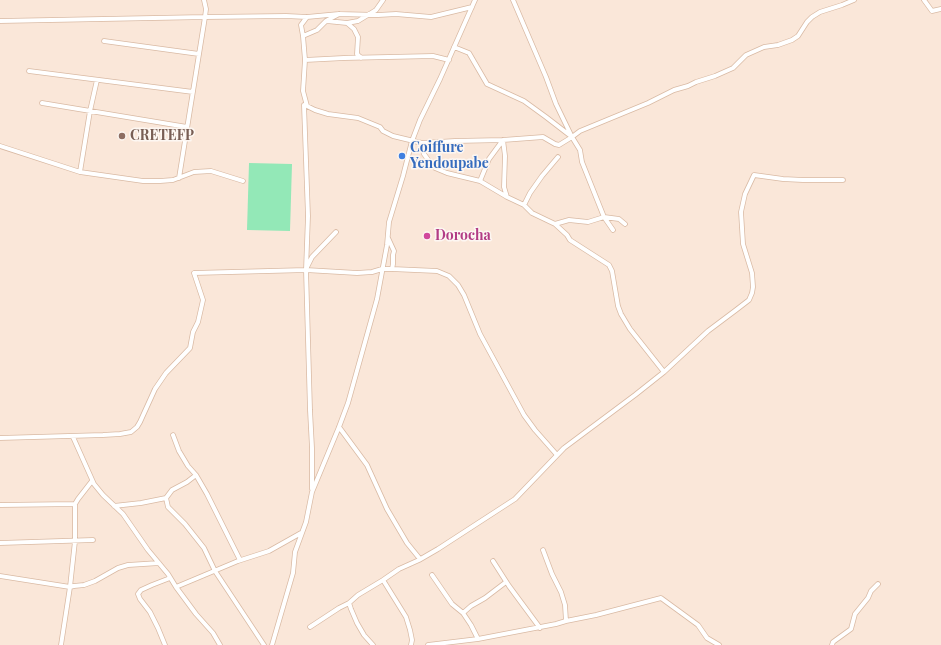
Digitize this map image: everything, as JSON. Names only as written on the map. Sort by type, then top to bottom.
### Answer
[{"type":"street","points":[[179,178],[205,17],[206,9],[204,0]]},
{"type":"street","points":[[326,21],[347,23],[358,21],[376,10],[383,0]]},
{"type":"street","points":[[312,492],[340,427],[348,403],[375,306],[388,238],[389,222],[412,141],[420,120],[449,60],[475,0]]},
{"type":"street","points":[[513,0],[556,104],[580,150],[582,162],[604,217],[613,230]]},
{"type":"street","points":[[307,17],[301,25],[305,60],[303,91],[308,106],[328,114],[358,118],[380,127],[383,131],[393,136],[422,143],[543,137],[559,145],[580,131],[648,103],[674,90],[727,71],[746,56],[764,47],[778,45],[792,40],[798,36],[812,17],[820,12],[854,0]]},
{"type":"street","points":[[924,0],[932,11],[941,9]]},
{"type":"street","points":[[0,21],[205,17],[307,17],[339,14],[396,14],[431,17],[472,7]]},
{"type":"street","points":[[303,36],[317,30],[326,21],[339,14]]},
{"type":"street","points":[[347,23],[354,29],[358,37],[356,54],[361,58]]},
{"type":"street","points":[[104,41],[199,54]]},
{"type":"street","points":[[454,47],[469,53],[487,84],[524,101],[572,137]]},
{"type":"street","points":[[305,60],[433,56],[449,60]]},
{"type":"street","points":[[29,71],[193,92]]},
{"type":"street","points":[[80,172],[90,111],[97,80]]},
{"type":"street","points":[[42,103],[187,127]]},
{"type":"street","points":[[272,645],[292,573],[295,552],[306,522],[312,492],[306,270],[308,216],[304,106]]},
{"type":"street","points":[[480,181],[489,159],[503,140]]},
{"type":"street","points":[[503,140],[505,156],[504,187],[508,197]]},
{"type":"street","points":[[422,143],[424,154],[435,168],[480,181],[524,205],[532,213],[555,224],[567,235],[570,240],[609,265],[612,271],[618,306],[621,314],[630,329],[664,372]]},
{"type":"street","points":[[0,146],[80,172],[143,181],[173,180],[194,172],[211,172],[243,181]]},
{"type":"street","points":[[524,205],[530,193],[542,176],[558,157]]},
{"type":"street","points":[[310,627],[339,608],[350,603],[358,595],[399,569],[438,549],[515,499],[564,448],[664,372],[708,331],[749,300],[753,287],[752,273],[743,244],[741,212],[745,194],[754,175],[790,180],[843,180]]},
{"type":"street","points":[[555,224],[569,220],[588,222],[604,217],[619,219],[625,224]]},
{"type":"street","points":[[306,270],[312,257],[336,232]]},
{"type":"street","points":[[388,238],[394,251],[394,264],[392,269]]},
{"type":"street","points":[[0,438],[73,437],[120,434],[131,432],[137,427],[155,389],[166,373],[190,348],[193,332],[198,322],[203,300],[194,273],[306,270],[357,274],[382,269],[392,269],[437,271],[449,276],[458,285],[464,295],[480,334],[524,416],[534,430],[557,455]]},
{"type":"street","points":[[340,427],[366,465],[387,509],[407,543],[420,559]]},
{"type":"street","points":[[173,435],[179,451],[207,494],[240,560]]},
{"type":"street","points":[[73,437],[92,481],[126,520],[168,574],[196,614],[213,633],[220,645]]},
{"type":"street","points":[[114,506],[166,498],[172,490],[196,475]]},
{"type":"street","points":[[61,645],[75,541],[75,504],[92,481]]},
{"type":"street","points":[[166,498],[168,507],[185,524],[204,548],[215,571],[264,645]]},
{"type":"street","points":[[0,505],[75,504]]},
{"type":"street","points":[[176,587],[240,560],[269,551],[301,533]]},
{"type":"street","points":[[0,542],[93,540]]},
{"type":"street","points":[[543,550],[566,605],[566,621]]},
{"type":"street","points":[[493,561],[506,582],[540,628]]},
{"type":"street","points":[[0,576],[70,587],[84,585],[95,581],[118,568],[128,565],[158,563]]},
{"type":"street","points":[[432,575],[452,604],[463,614],[471,625],[478,639]]},
{"type":"street","points":[[159,645],[165,645],[150,612],[138,594],[141,590],[170,578]]},
{"type":"street","points":[[383,580],[406,617],[412,640],[411,645]]},
{"type":"street","points":[[463,614],[471,606],[485,598],[506,582]]},
{"type":"street","points":[[832,645],[833,642],[851,629],[855,614],[868,598],[871,590],[878,584]]},
{"type":"street","points":[[428,645],[478,639],[540,628],[661,598],[698,625],[707,638],[719,645]]},
{"type":"street","points":[[350,603],[357,623],[364,635],[373,645]]},
{"type":"green space","points":[[249,163],[292,164],[290,231],[247,230]]},
{"type":"place","name":"CRETEFP","points":[[122,136]]},
{"type":"place","name":"Coiffure Yendoupabe","points":[[402,156]]},
{"type":"place","name":"Dorocha","points":[[427,236]]}]
